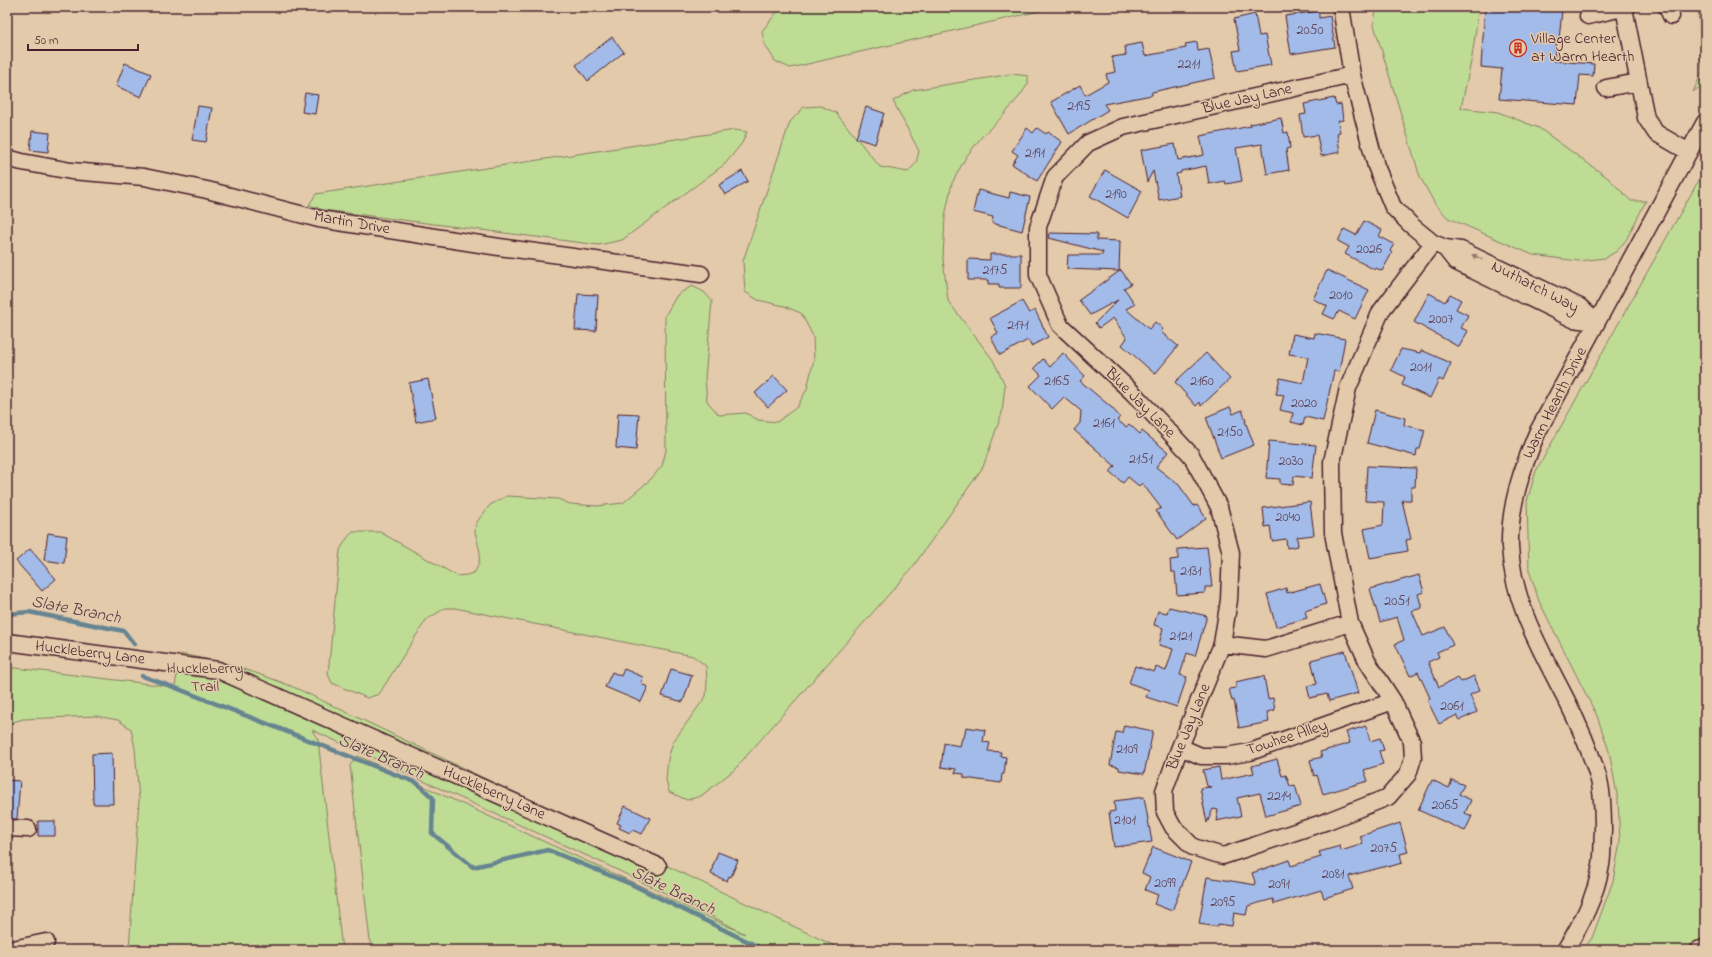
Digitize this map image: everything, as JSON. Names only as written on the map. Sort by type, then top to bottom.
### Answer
[{"type":"street","name":"Nuthatch Way","points":[[1341,7],[1352,75],[1376,166],[1393,207],[1411,225],[1439,245],[1461,250],[1580,307],[1596,322]]},
{"type":"street","points":[[1588,16],[1626,7],[1644,113],[1651,128],[1668,141],[1689,152]]},
{"type":"street","name":"Blue Jay Lane","points":[[1352,75],[1123,127],[1088,143],[1055,177],[1038,227],[1038,275],[1060,325],[1133,393],[1191,455],[1219,507],[1231,553],[1230,600],[1222,644],[1180,747],[1164,791],[1165,812],[1173,827],[1194,847],[1223,856],[1326,822],[1388,797],[1408,774],[1413,758],[1412,742],[1393,701],[1367,661],[1350,623],[1333,534],[1332,462],[1348,388],[1381,311],[1439,245]]},
{"type":"street","points":[[1606,88],[1638,82]]},
{"type":"street","name":"Warm Hearth Drive","points":[[1565,950],[1581,926],[1594,895],[1602,863],[1603,817],[1599,781],[1586,740],[1527,621],[1514,576],[1510,547],[1511,520],[1516,491],[1525,461],[1537,433],[1705,122]]},
{"type":"street","name":"Martin Drive","points":[[7,158],[71,171],[144,177],[207,190],[319,219],[499,247],[701,274]]},
{"type":"street","points":[[1222,644],[1266,649],[1350,623]]},
{"type":"street","name":"Huckleberry Lane","points":[[7,642],[218,670],[658,866]]},
{"type":"street","name":"Towhee Alley","points":[[1180,747],[1202,756],[1226,756],[1250,752],[1393,701]]},
{"type":"street","points":[[7,828],[28,829]]},
{"type":"street","points":[[8,950],[46,942]]},
{"type":"street","points":[[1698,950],[1705,948]]},
{"type":"green space","points":[[786,7],[1057,7],[790,68],[775,61],[764,43],[762,31],[777,12]]},
{"type":"green space","points":[[1378,7],[1479,7],[1472,57],[1461,108],[1498,112],[1539,128],[1608,178],[1631,201],[1646,201],[1626,240],[1617,251],[1605,258],[1578,261],[1533,255],[1448,218],[1435,204],[1420,177],[1374,25]]},
{"type":"green space","points":[[1699,7],[1705,7],[1705,83],[1693,92],[1702,72],[1698,12]]},
{"type":"green space","points":[[1012,74],[1028,76],[1028,84],[1019,97],[1002,117],[983,135],[966,157],[952,183],[945,216],[943,259],[948,301],[993,360],[1005,385],[1002,413],[983,467],[912,568],[734,770],[701,796],[687,800],[669,792],[666,780],[668,759],[673,742],[706,696],[706,666],[693,656],[455,608],[445,608],[426,620],[379,694],[367,698],[332,683],[328,674],[340,550],[347,538],[353,532],[380,532],[457,576],[467,575],[475,572],[479,563],[480,552],[475,532],[476,523],[490,505],[507,496],[558,499],[570,504],[597,506],[623,503],[651,479],[662,466],[666,450],[665,316],[677,295],[692,286],[704,292],[712,301],[705,378],[707,401],[719,415],[746,413],[758,420],[777,422],[797,407],[807,389],[814,359],[813,336],[801,313],[784,306],[758,300],[745,292],[743,261],[790,122],[804,107],[821,106],[836,113],[880,167],[908,172],[916,163],[919,151],[893,101],[913,90]]},
{"type":"green space","points":[[735,130],[747,132],[742,143],[725,164],[622,240],[599,245],[324,210],[309,205],[316,194]]},
{"type":"green space","points":[[1705,169],[1705,945],[1690,950],[1583,950],[1592,938],[1613,881],[1620,842],[1618,800],[1609,751],[1597,716],[1539,601],[1529,570],[1527,501],[1536,471]]},
{"type":"green space","name":"Huckleberry Trail","points":[[180,654],[240,668],[298,689],[843,950],[371,950],[350,765],[358,756],[745,934],[702,911],[605,864],[312,730],[318,740],[342,950],[129,950],[139,800],[135,748],[131,729],[118,720],[96,716],[23,719],[7,724],[7,667],[175,687]]},
{"type":"building","name":"Village Center at Warm Hearth","points":[[1485,7],[1558,7],[1557,11],[1562,11],[1559,39],[1556,39],[1554,61],[1594,64],[1593,76],[1580,75],[1577,105],[1499,99],[1502,69],[1481,67]]},
{"type":"building","points":[[1319,11],[1319,18],[1330,16],[1335,47],[1291,54],[1285,16]]},
{"type":"building","points":[[1255,14],[1259,36],[1265,35],[1271,65],[1237,71],[1233,51],[1240,50],[1234,19]]},
{"type":"building","points":[[612,37],[624,52],[588,81],[576,65]]},
{"type":"building","points":[[1197,42],[1198,51],[1209,49],[1215,78],[1152,92],[1152,95],[1104,104],[1108,110],[1069,134],[1051,102],[1080,85],[1085,95],[1108,82],[1106,74],[1115,72],[1112,57],[1126,55],[1125,46],[1142,43],[1145,56],[1186,48],[1185,44]]},
{"type":"building","points":[[125,63],[151,74],[141,97],[116,86]]},
{"type":"building","points":[[305,93],[318,95],[315,114],[302,112]]},
{"type":"building","points":[[1334,98],[1336,105],[1341,104],[1343,120],[1338,121],[1340,132],[1337,133],[1340,152],[1321,156],[1317,135],[1303,137],[1300,115],[1306,114],[1304,104]]},
{"type":"building","points":[[198,106],[212,108],[206,142],[192,140]]},
{"type":"building","points":[[866,107],[884,113],[875,144],[856,138]]},
{"type":"building","points":[[1281,118],[1284,133],[1288,132],[1290,148],[1286,149],[1289,170],[1267,174],[1262,144],[1236,148],[1242,181],[1226,184],[1225,181],[1209,184],[1206,166],[1181,171],[1181,173],[1176,174],[1180,196],[1159,200],[1153,171],[1147,182],[1141,150],[1175,144],[1178,160],[1204,155],[1200,136],[1251,126],[1250,124]]},
{"type":"building","points":[[1027,128],[1033,133],[1037,128],[1046,134],[1048,132],[1062,142],[1037,181],[1012,164],[1018,155],[1012,151]]},
{"type":"building","points":[[32,131],[50,133],[48,152],[30,150]]},
{"type":"building","points":[[1105,170],[1142,191],[1128,218],[1090,196]]},
{"type":"building","points":[[742,171],[748,181],[725,195],[719,185]]},
{"type":"building","points":[[978,190],[1009,198],[1010,192],[1030,197],[1022,231],[992,223],[993,217],[973,212]]},
{"type":"building","points":[[1364,221],[1382,230],[1379,236],[1394,244],[1390,251],[1392,253],[1382,271],[1376,268],[1375,270],[1345,254],[1349,247],[1338,241],[1344,229],[1356,235]]},
{"type":"building","points":[[1050,233],[1097,234],[1097,240],[1120,241],[1119,271],[1067,269],[1068,255],[1102,255],[1103,252],[1049,238]]},
{"type":"building","points":[[990,254],[1021,254],[1021,288],[999,288],[999,284],[988,284],[988,280],[968,280],[968,259],[990,260]]},
{"type":"building","points":[[1121,270],[1131,284],[1124,288],[1135,304],[1126,309],[1149,329],[1155,322],[1163,329],[1161,332],[1178,346],[1155,374],[1122,345],[1127,338],[1113,318],[1099,328],[1095,323],[1118,300],[1090,315],[1079,300]]},
{"type":"building","points":[[1327,270],[1369,290],[1355,319],[1339,311],[1334,319],[1323,314],[1327,306],[1313,299]]},
{"type":"building","points":[[1429,293],[1445,302],[1450,294],[1461,300],[1456,309],[1468,315],[1461,328],[1468,331],[1459,347],[1414,322]]},
{"type":"building","points":[[578,294],[598,295],[596,331],[575,330]]},
{"type":"building","points":[[1022,301],[1029,313],[1035,310],[1048,337],[1031,346],[1028,340],[1000,355],[991,337],[998,333],[990,318]]},
{"type":"building","points":[[1315,333],[1345,339],[1339,372],[1334,371],[1323,421],[1305,417],[1303,425],[1291,422],[1293,413],[1280,410],[1284,395],[1276,394],[1280,378],[1303,383],[1308,357],[1289,354],[1293,334],[1314,338]]},
{"type":"building","points":[[1401,349],[1420,353],[1421,350],[1451,363],[1443,381],[1439,379],[1430,398],[1402,385],[1405,377],[1391,370]]},
{"type":"building","points":[[1063,353],[1085,376],[1080,381],[1111,407],[1120,417],[1117,420],[1126,427],[1129,424],[1140,434],[1142,431],[1168,452],[1156,467],[1179,485],[1194,506],[1197,505],[1206,518],[1177,540],[1156,511],[1161,508],[1142,483],[1139,486],[1128,477],[1123,483],[1110,472],[1115,466],[1074,430],[1080,423],[1081,411],[1064,397],[1052,409],[1030,386],[1041,375],[1034,368],[1043,359],[1050,367]]},
{"type":"building","points":[[1206,353],[1230,379],[1201,406],[1200,402],[1196,406],[1175,382]]},
{"type":"building","points":[[774,376],[787,390],[768,407],[755,393]]},
{"type":"building","points":[[428,379],[436,418],[416,422],[409,383]]},
{"type":"building","points":[[1230,407],[1233,414],[1242,410],[1254,445],[1221,458],[1206,417]]},
{"type":"building","points":[[1375,410],[1405,418],[1404,425],[1425,430],[1420,449],[1417,449],[1416,456],[1367,443]]},
{"type":"building","points":[[618,413],[639,414],[636,450],[616,448]]},
{"type":"building","points":[[1269,441],[1316,445],[1312,478],[1294,476],[1293,485],[1280,484],[1280,479],[1266,478]]},
{"type":"building","points":[[1367,466],[1416,468],[1415,487],[1411,487],[1411,500],[1402,500],[1411,539],[1406,540],[1408,551],[1370,558],[1364,529],[1383,525],[1384,502],[1365,501]]},
{"type":"building","points":[[1310,502],[1314,535],[1297,537],[1298,546],[1287,548],[1286,539],[1272,541],[1270,526],[1265,527],[1263,508]]},
{"type":"building","points":[[48,533],[67,536],[64,563],[44,560]]},
{"type":"building","points":[[1207,547],[1212,587],[1205,587],[1205,593],[1177,595],[1175,572],[1171,572],[1170,560],[1178,559],[1178,549]]},
{"type":"building","points":[[30,549],[56,579],[42,591],[16,561]]},
{"type":"building","points":[[1419,575],[1424,592],[1418,594],[1422,608],[1412,611],[1423,636],[1445,627],[1453,645],[1437,652],[1439,657],[1428,662],[1439,687],[1458,678],[1461,682],[1474,676],[1480,690],[1470,695],[1477,712],[1460,720],[1457,715],[1439,724],[1427,700],[1430,698],[1418,672],[1410,676],[1395,644],[1404,640],[1397,617],[1380,622],[1370,589]]},
{"type":"building","points":[[1320,584],[1326,604],[1305,611],[1307,618],[1276,627],[1267,594],[1286,588],[1287,593]]},
{"type":"building","points":[[1169,607],[1207,616],[1195,656],[1187,653],[1180,675],[1187,677],[1177,707],[1146,697],[1149,690],[1129,683],[1135,666],[1154,672],[1156,667],[1166,671],[1173,649],[1159,645],[1163,628],[1154,625],[1158,611],[1167,613]]},
{"type":"building","points":[[1345,651],[1358,693],[1329,701],[1327,694],[1310,698],[1307,686],[1317,684],[1311,660]]},
{"type":"building","points":[[624,669],[643,677],[641,684],[648,687],[641,702],[605,687],[612,672],[621,676]]},
{"type":"building","points":[[671,669],[692,675],[683,702],[662,696]]},
{"type":"building","points":[[1264,676],[1268,699],[1273,698],[1275,710],[1267,712],[1269,722],[1239,728],[1234,700],[1232,701],[1229,689],[1236,688],[1235,682]]},
{"type":"building","points":[[1124,725],[1153,731],[1144,774],[1119,770],[1119,767],[1110,765],[1116,732],[1122,733]]},
{"type":"building","points":[[1366,726],[1370,741],[1380,738],[1384,750],[1379,751],[1383,764],[1364,770],[1368,781],[1323,794],[1317,775],[1314,776],[1310,760],[1322,757],[1320,752],[1350,743],[1346,732]]},
{"type":"building","points":[[966,727],[985,730],[983,742],[990,743],[988,751],[1001,752],[1000,756],[1006,757],[1004,774],[1002,774],[1001,783],[964,778],[964,774],[955,773],[956,769],[941,767],[944,743],[960,746],[962,738],[964,738]]},
{"type":"building","points":[[112,753],[113,804],[93,804],[92,754]]},
{"type":"building","points":[[1277,759],[1282,776],[1286,775],[1290,786],[1295,785],[1301,806],[1266,816],[1260,793],[1237,798],[1241,816],[1216,821],[1218,810],[1213,809],[1207,823],[1200,788],[1211,787],[1207,786],[1203,770],[1219,767],[1221,780],[1254,773],[1252,766]]},
{"type":"building","points":[[7,780],[20,781],[17,819],[7,819]]},
{"type":"building","points":[[1432,780],[1449,788],[1452,780],[1464,785],[1459,794],[1471,800],[1465,813],[1472,816],[1465,831],[1418,810]]},
{"type":"building","points":[[1144,797],[1152,842],[1114,847],[1109,812],[1115,811],[1114,801]]},
{"type":"building","points":[[625,806],[650,818],[642,834],[632,830],[630,833],[619,828],[621,825],[617,823]]},
{"type":"building","points":[[38,821],[55,821],[55,836],[38,836]]},
{"type":"building","points":[[1400,823],[1408,852],[1400,854],[1402,863],[1349,876],[1353,889],[1324,898],[1321,890],[1274,904],[1273,899],[1248,906],[1246,915],[1234,913],[1232,926],[1218,924],[1218,927],[1199,924],[1207,877],[1256,885],[1252,873],[1289,860],[1291,866],[1321,857],[1319,852],[1340,846],[1341,851],[1363,844],[1360,836]]},
{"type":"building","points":[[1153,847],[1191,862],[1172,911],[1154,904],[1158,895],[1145,890],[1150,877],[1142,873]]},
{"type":"building","points":[[718,852],[738,860],[731,877],[729,876],[727,881],[711,874]]},
{"type":"waterway","name":"Slate Branch","points":[[7,614],[29,612],[124,631],[134,644]]},
{"type":"waterway","name":"Slate Branch","points":[[142,676],[417,783],[433,798],[432,833],[473,867],[548,850],[633,885],[765,950]]},
{"type":"place","name":"Village Center at Warm Hearth","points":[[1518,48]]}]
